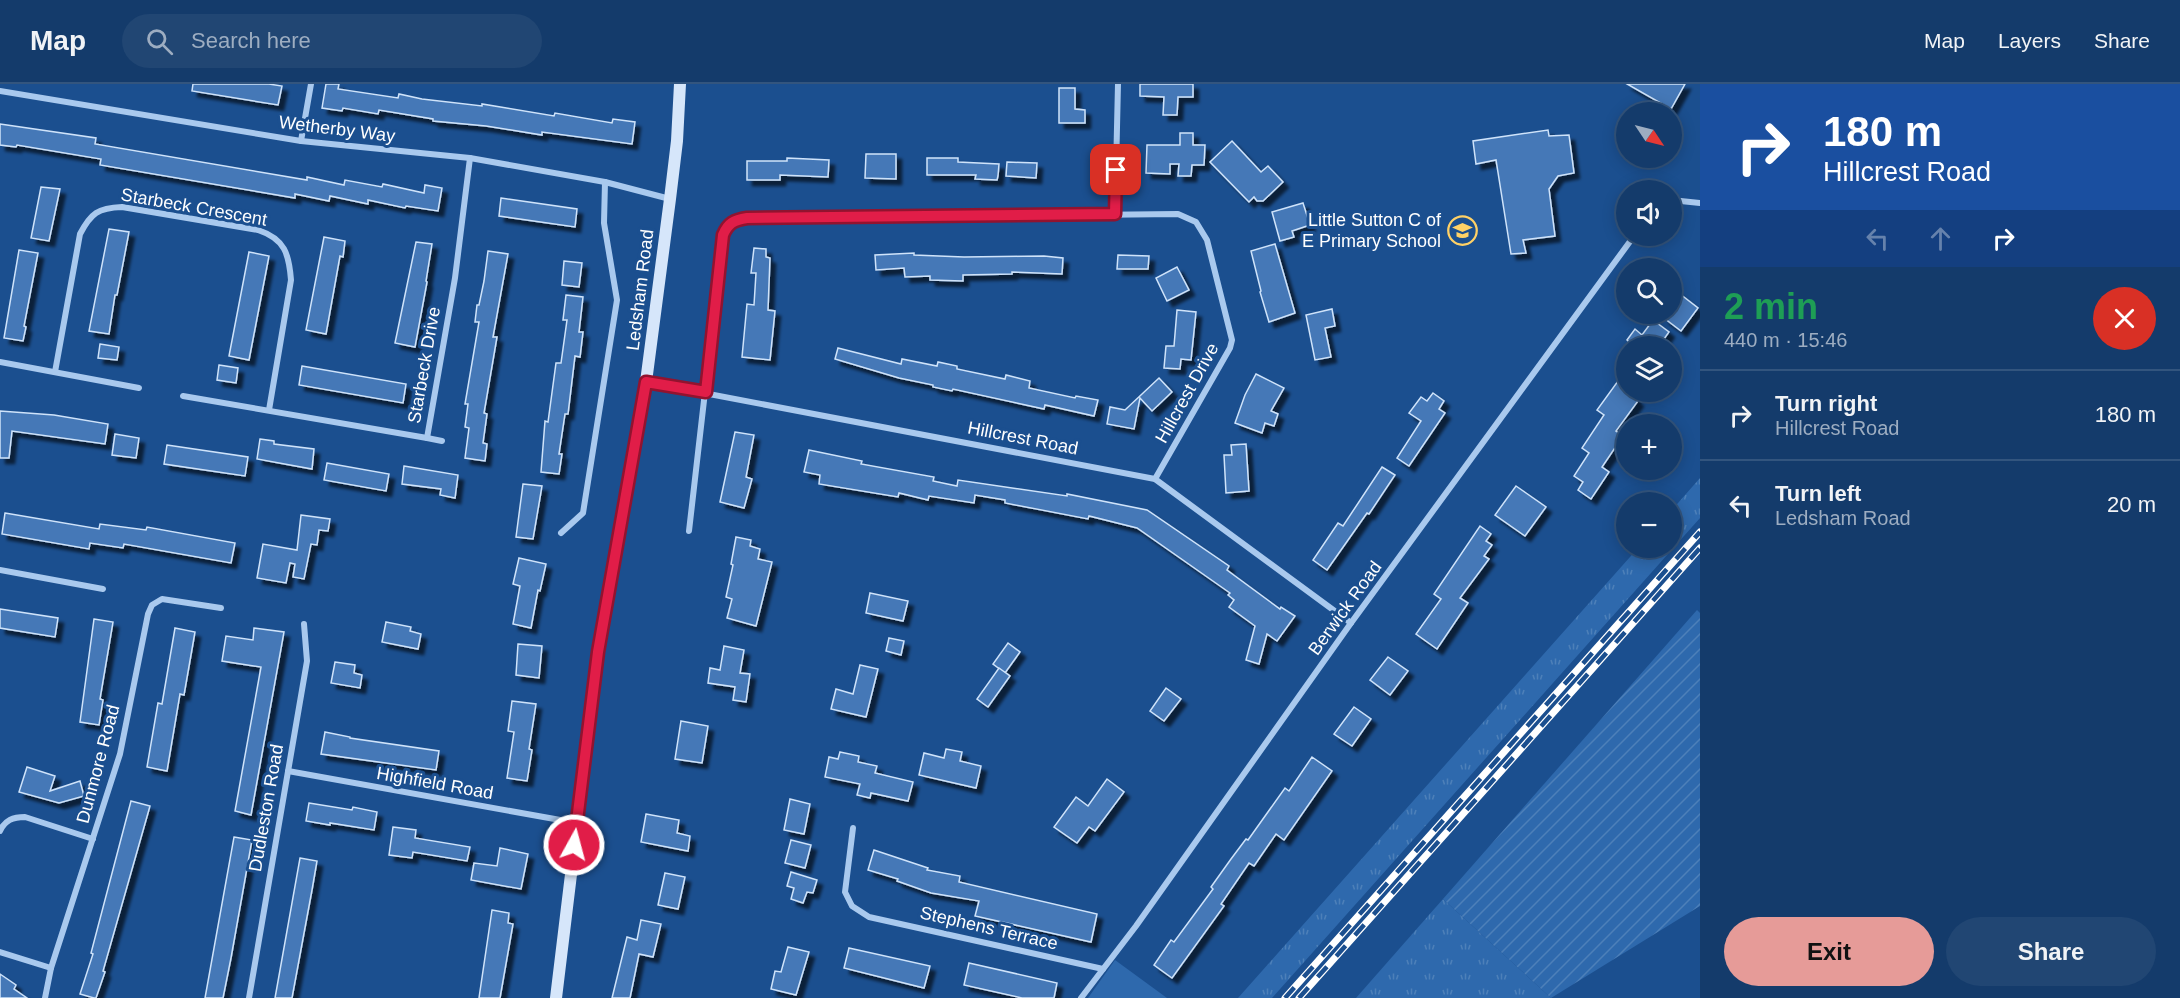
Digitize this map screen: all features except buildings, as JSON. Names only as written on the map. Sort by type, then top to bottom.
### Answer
[{"type":"main road","name":"Ledsham Road","points":[[556,998],[598,652],[646,382],[677,141],[680,84]]},
{"type":"street","points":[[301,141],[311,84]]},
{"type":"street","points":[[1115,214],[1118,84]]},
{"type":"street","name":"Wetherby Way","points":[[0,91],[301,141],[470,158],[605,182],[670,199]]},
{"type":"street","name":"Starbeck Drive","points":[[183,396],[427,438],[454,278],[470,158]]},
{"type":"street","name":"Ledsham Road","points":[[561,533],[582,513],[617,300],[604,223],[605,182]]},
{"type":"street","points":[[1682,201],[1700,203]]},
{"type":"street","name":"Starbeck Crescent","points":[[56,372],[79,240],[86,222],[95,213],[107,207],[122,207],[258,230],[270,234],[286,251],[291,280],[269,410]]},
{"type":"street","name":"Hillcrest Drive","points":[[706,392],[723,235],[727,225],[737,219],[1178,214],[1196,222],[1207,240],[1232,340],[1230,348],[1155,479]]},
{"type":"street","name":"Berwick Road","points":[[1081,998],[1627,246]]},
{"type":"street","points":[[0,362],[139,388]]},
{"type":"street","name":"Hillcrest Road","points":[[646,382],[1155,479],[1351,623]]},
{"type":"street","points":[[689,531],[706,392]]},
{"type":"street","points":[[427,438],[442,441]]},
{"type":"street","points":[[0,570],[103,589]]},
{"type":"street","name":"Dunmore Road","points":[[45,998],[51,968],[120,754],[148,614],[152,605],[162,599],[170,599],[220,608]]},
{"type":"street","name":"Dudleston Road","points":[[249,998],[307,661],[304,624]]},
{"type":"street","name":"Highfield Road","points":[[288,771],[577,823]]},
{"type":"street","points":[[0,831],[3,824],[15,817],[25,817],[93,839]]},
{"type":"street","name":"Stephens Terrace","points":[[853,828],[845,892],[852,906],[869,917],[1103,969]]},
{"type":"street","points":[[0,952],[51,968]]},
{"type":"green space","points":[[1700,478],[1700,518],[1682,538],[1682,498]]},
{"type":"green space","points":[[1629,558],[1664,558],[1272,998],[1238,998]]},
{"type":"green space","points":[[1697,610],[1700,613],[1700,906],[1551,998],[1443,899]]},
{"type":"green space","points":[[1443,899],[1551,998],[1356,998]]},
{"type":"green space","points":[[1115,960],[1167,998],[1088,998]]},
{"type":"railway","points":[[1285,998],[1700,532]]},
{"type":"railway","points":[[1299,998],[1700,548]]},
{"type":"place","name":"Little Sutton C of E Primary School","points":[[1462,230]]},
{"type":"route","points":[[574,845],[598,652],[646,382],[706,392],[723,235],[727,225],[737,219],[747,218],[1115,214],[1116,170]]}]
